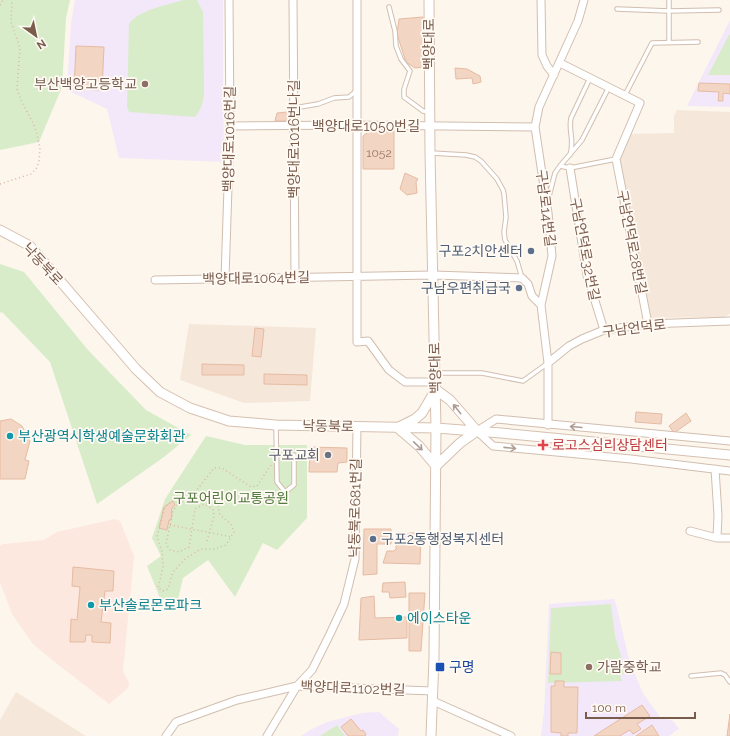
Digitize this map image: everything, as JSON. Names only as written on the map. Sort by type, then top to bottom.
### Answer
[{"type":"main road","name":"백양대로","points":[[429,0],[429,126],[436,428],[435,614],[431,736]]},
{"type":"main road","name":"낙동북로","points":[[0,230],[30,246],[136,369],[160,392],[190,408],[228,421],[276,425],[436,428],[730,455]]},
{"type":"main road","points":[[435,382],[477,431],[436,466],[419,446],[398,428],[415,419],[422,413],[435,382]]},
{"type":"street","name":"백양대로1016번길","points":[[225,278],[230,126],[230,0]]},
{"type":"street","name":"백양대로1016번나길","points":[[293,0],[295,277]]},
{"type":"street","points":[[357,0],[357,342],[368,341],[389,370],[405,382],[435,382]]},
{"type":"street","points":[[541,0],[542,55],[547,66],[554,75]]},
{"type":"street","name":"구남로14번길","points":[[548,425],[548,363],[541,305],[552,256],[547,204],[535,127],[539,107],[578,21],[584,0]]},
{"type":"street","points":[[560,63],[609,86],[640,103],[616,159]]},
{"type":"street","name":"백양대로1050번길","points":[[230,126],[357,125],[535,127]]},
{"type":"street","name":"구남언덕로28번길","points":[[616,159],[648,324]]},
{"type":"street","name":"구남언덕로32번길","points":[[570,168],[588,275],[604,330]]},
{"type":"street","name":"백양대로1064번길","points":[[155,280],[433,275],[522,278]]},
{"type":"street","points":[[522,278],[528,284],[532,296],[541,305]]},
{"type":"street","name":"구남언덕로","points":[[548,363],[569,346],[604,330],[648,324],[730,321]]},
{"type":"street","points":[[730,441],[496,419],[477,431],[493,446],[730,470]]},
{"type":"street","name":"낙동북로681번길","points":[[267,736],[297,686],[312,670],[344,604],[355,559],[357,426]]},
{"type":"street","points":[[715,469],[718,515],[717,538]]},
{"type":"street","points":[[690,531],[717,538],[730,538]]},
{"type":"street","name":"백양대로1102번길","points":[[166,736],[176,722],[237,700],[297,686],[433,691]]},
{"type":"street","points":[[432,701],[511,736]]},
{"type":"lane","points":[[669,0],[669,42]]},
{"type":"lane","points":[[389,7],[395,31],[396,46],[401,59],[410,71],[404,89],[404,97],[423,111],[429,113]]},
{"type":"lane","points":[[617,9],[669,11],[719,10]]},
{"type":"lane","points":[[624,95],[652,43],[698,42]]},
{"type":"lane","points":[[570,156],[573,142],[570,124],[571,118],[590,78]]},
{"type":"lane","points":[[547,204],[553,179],[560,166],[582,140],[609,86]]},
{"type":"lane","points":[[294,108],[318,104],[334,98],[349,97],[357,91]]},
{"type":"lane","points":[[430,153],[475,157],[481,161],[496,179],[504,194],[506,217],[504,232],[505,240],[517,261],[522,278]]},
{"type":"lane","points":[[560,166],[570,168],[616,159]]},
{"type":"lane","points":[[435,382],[482,373],[523,381],[548,363]]},
{"type":"lane","points":[[276,425],[277,482],[285,492],[294,484],[294,455]]},
{"type":"lane","points":[[691,676],[721,673],[725,675],[730,682]]},
{"type":"path","points":[[0,5],[3,0]]},
{"type":"path","points":[[0,184],[31,174],[36,170],[39,162],[40,148],[34,124],[21,100],[17,89],[20,48],[11,22],[12,0]]},
{"type":"path","points":[[189,500],[214,468],[222,468],[251,487],[258,486],[277,455]]},
{"type":"path","points":[[189,500],[176,497],[165,507],[157,537],[162,552],[164,567],[158,588],[163,591],[168,589],[173,572],[186,558],[202,549],[214,549],[226,545],[234,532],[231,524],[220,515],[217,500],[208,495],[198,500],[179,502],[173,512],[166,544],[170,550],[179,552],[189,547],[195,509],[204,504],[213,509],[214,516],[207,541]]},
{"type":"path","points":[[170,525],[232,537]]},
{"type":"shaded area","name":"부산백양고등학교","points":[[75,0],[223,0],[224,162],[119,158],[107,109],[67,90],[71,23]]},
{"type":"shaded area","points":[[730,20],[730,107],[687,106]]},
{"type":"shaded area","points":[[677,110],[730,112],[730,314],[724,317],[650,318],[619,161],[629,134],[674,133],[674,116]]},
{"type":"shaded area","points":[[189,324],[316,328],[310,401],[244,403],[180,380]]},
{"type":"shaded area","points":[[115,519],[120,521],[134,556],[123,671],[129,683],[128,688],[109,704],[33,644],[12,614],[0,582],[0,546],[3,544],[44,540],[57,532]]},
{"type":"shaded area","name":"가람중학교","points":[[614,599],[630,663],[643,693],[660,717],[673,721],[679,729],[669,736],[541,736],[544,711],[549,604]]},
{"type":"shaded area","points":[[16,692],[86,736],[0,736],[0,720]]},
{"type":"shaded area","points":[[379,712],[399,729],[398,736],[301,736],[327,722],[362,713]]},
{"type":"green space","points":[[0,0],[70,0],[66,18],[62,87],[39,142],[0,150]]},
{"type":"green space","points":[[183,0],[197,0],[203,12],[204,89],[201,107],[195,117],[129,112],[127,107],[129,24],[139,15]]},
{"type":"green space","points":[[729,35],[730,75],[708,75]]},
{"type":"green space","points":[[0,264],[24,272],[88,350],[146,410],[191,435],[164,457],[97,504],[50,362],[2,312],[0,313]]},
{"type":"green space","name":"구포어린이교통공원","points":[[206,436],[245,445],[307,445],[307,518],[277,550],[263,543],[235,597],[208,560],[183,578],[177,604],[160,598],[147,566],[161,556],[152,538],[165,499]]},
{"type":"green space","points":[[611,604],[615,636],[626,673],[620,675],[622,681],[548,683],[551,608]]},
{"type":"green space","points":[[337,725],[345,736],[320,736]]},
{"type":"building","points":[[423,17],[425,67],[415,68],[406,62],[397,34],[399,19]]},
{"type":"building","points":[[76,46],[104,47],[102,90],[74,89]]},
{"type":"building","points":[[455,68],[467,69],[480,76],[481,82],[473,84],[472,78],[456,79]]},
{"type":"building","points":[[699,83],[730,84],[730,94],[723,93],[723,101],[718,101],[719,92],[698,91]]},
{"type":"building","points":[[287,112],[292,117],[288,121],[275,121],[277,113]]},
{"type":"building","points":[[369,131],[394,131],[394,169],[363,169],[363,136]]},
{"type":"building","points":[[405,173],[418,179],[416,182],[417,193],[407,195],[400,189]]},
{"type":"building","points":[[255,328],[264,329],[261,357],[252,356]]},
{"type":"building","points":[[202,364],[244,365],[244,375],[202,375]]},
{"type":"building","points":[[264,374],[307,375],[307,385],[264,384]]},
{"type":"building","points":[[636,412],[662,414],[661,424],[635,422]]},
{"type":"building","points":[[686,413],[691,421],[674,433],[669,426]]},
{"type":"building","points":[[11,419],[22,426],[30,441],[25,460],[29,461],[25,479],[0,479],[0,421]]},
{"type":"building","name":"구포교회","points":[[310,447],[347,448],[347,462],[338,463],[337,472],[309,472]]},
{"type":"building","points":[[173,501],[175,505],[172,508],[171,520],[169,520],[167,530],[159,528],[164,507]]},
{"type":"building","points":[[364,529],[391,529],[391,544],[377,544],[377,574],[363,575]]},
{"type":"building","points":[[410,533],[421,533],[420,564],[383,563],[387,551],[394,551],[396,549],[398,544],[397,539]]},
{"type":"building","name":"부산솔로몬로파크","points":[[73,567],[114,571],[113,591],[105,591],[101,622],[111,623],[110,643],[92,642],[92,635],[86,635],[85,642],[70,642],[71,619],[77,620],[80,587],[72,586]]},
{"type":"building","points":[[405,582],[406,597],[390,598],[389,592],[382,592],[383,583]]},
{"type":"building","points":[[409,593],[425,593],[421,651],[409,651]]},
{"type":"building","name":"에이스타운","points":[[374,596],[375,618],[407,617],[407,638],[359,640],[361,598]]},
{"type":"building","points":[[551,652],[561,653],[561,674],[550,674]]},
{"type":"building","name":"가람중학교","points":[[555,681],[564,681],[564,687],[578,687],[577,733],[568,733],[568,736],[561,736],[561,733],[551,732],[551,686],[555,686]]},
{"type":"building","name":"가람중학교","points":[[642,705],[650,716],[637,724],[641,729],[633,734],[630,730],[621,736],[594,736]]},
{"type":"building","points":[[730,714],[730,736],[727,736]]},
{"type":"building","points":[[351,719],[361,731],[363,730],[366,734],[365,736],[348,736],[341,727]]},
{"type":"building","points":[[652,725],[659,736],[636,736]]},
{"type":"place","name":"부산백양고등학교","points":[[145,84]]},
{"type":"place","name":"구포2치안센터","points":[[531,251]]},
{"type":"place","name":"구남우편취급국","points":[[519,288]]},
{"type":"place","name":"부산광역시학생예술문화회관","points":[[10,436]]},
{"type":"place","name":"로고스심리상담센터","points":[[543,445]]},
{"type":"place","name":"구포교회","points":[[328,455]]},
{"type":"place","name":"구포2동행정복지센터","points":[[373,539]]},
{"type":"place","name":"부산솔로몬로파크","points":[[91,605]]},
{"type":"place","name":"에이스타운","points":[[399,618]]},
{"type":"place","name":"구명","points":[[440,667]]},
{"type":"place","name":"가람중학교","points":[[589,667]]}]
